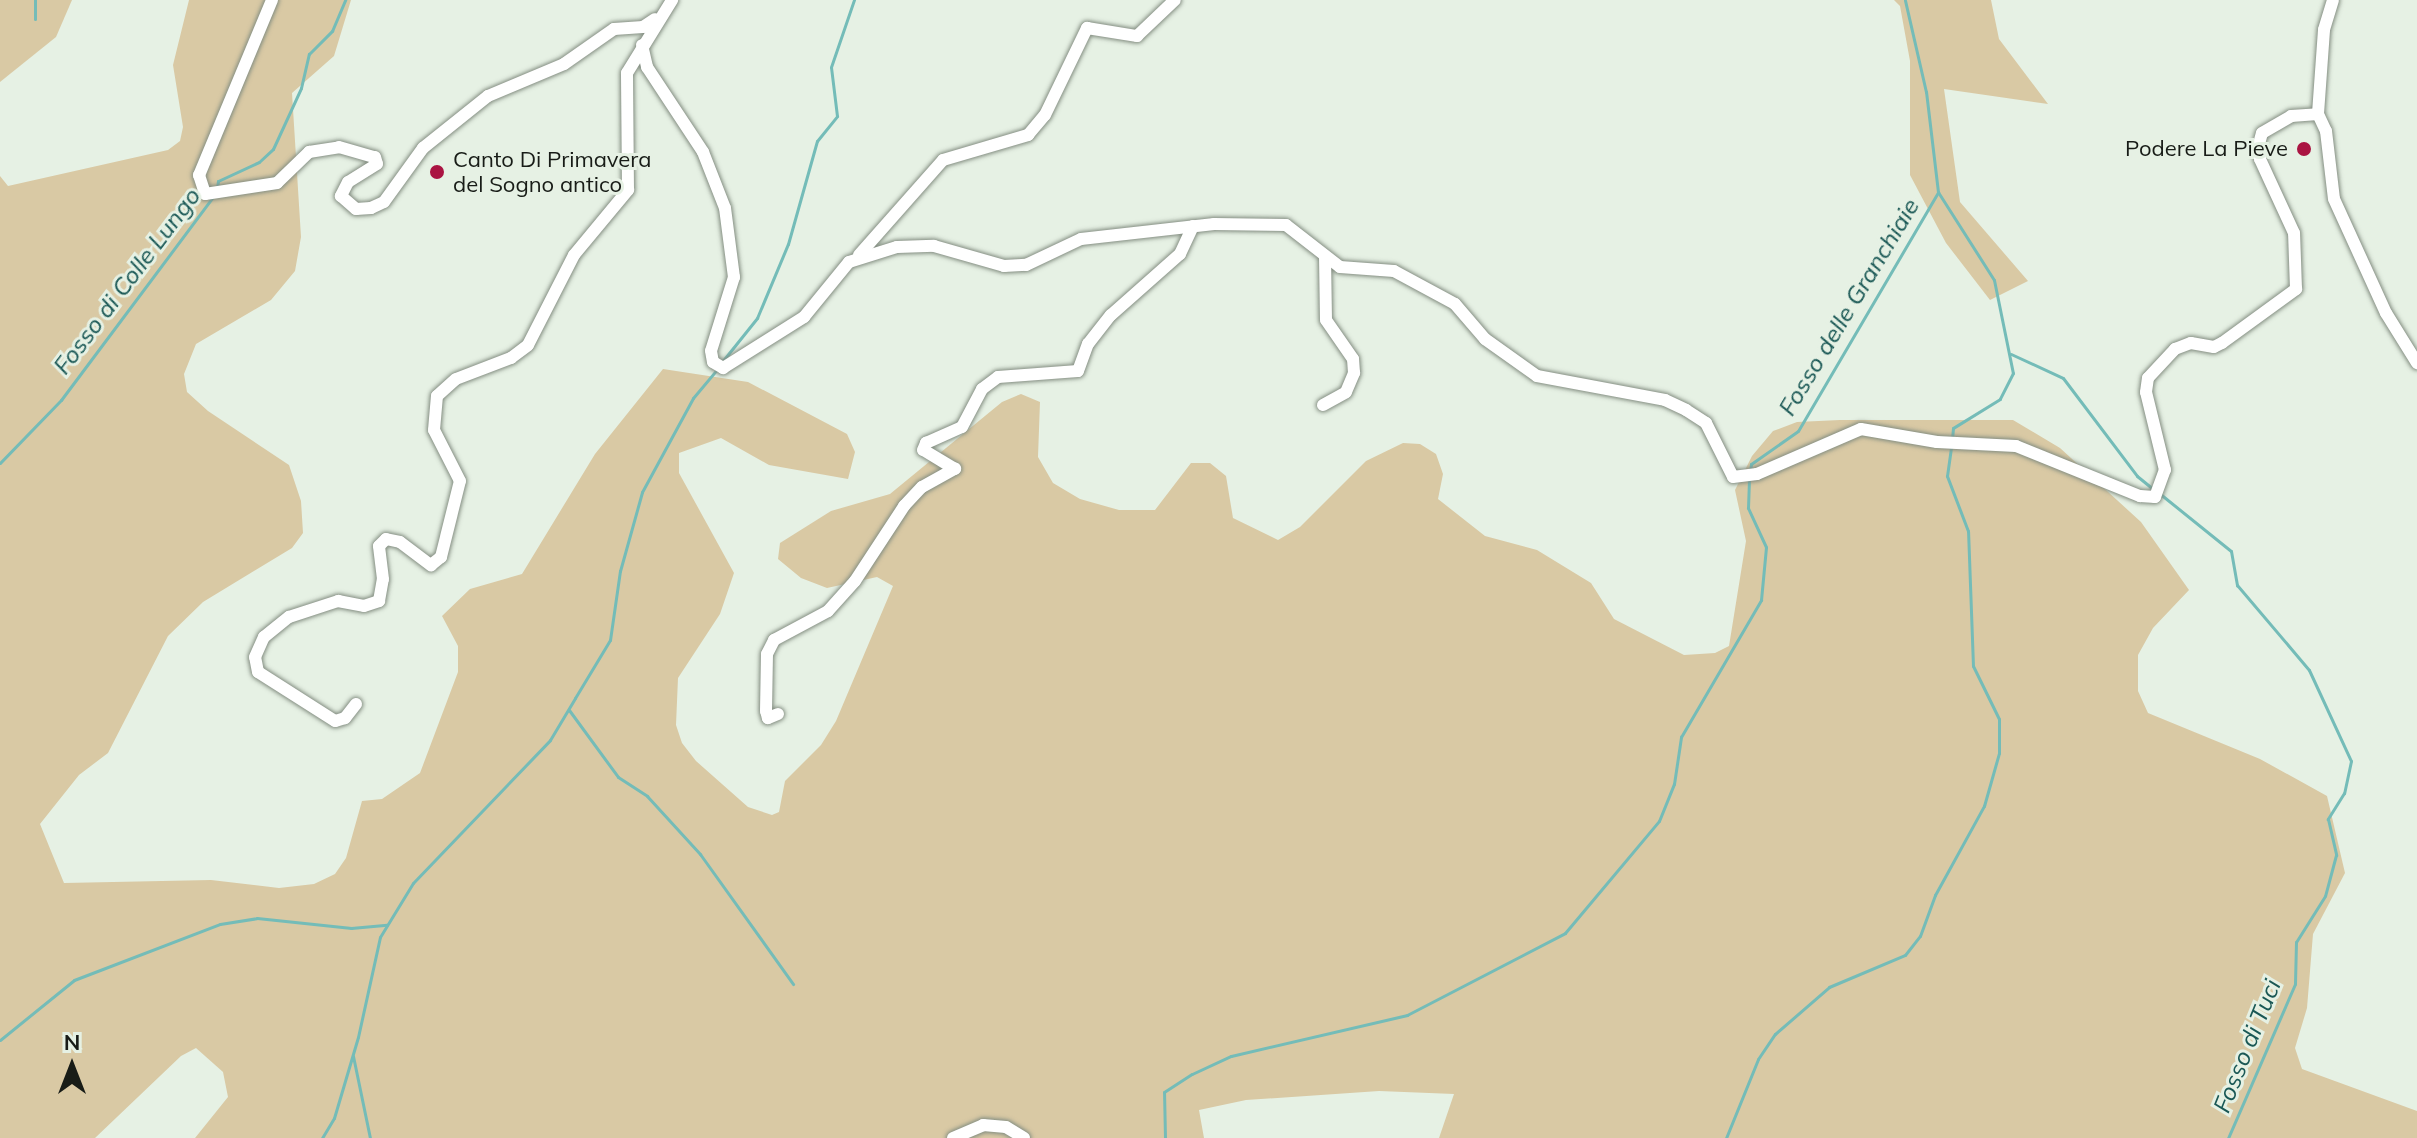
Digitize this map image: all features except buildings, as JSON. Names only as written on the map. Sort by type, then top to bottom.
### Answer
[{"type":"street","points":[[272,0],[238,92],[199,175],[205,194],[215,195],[277,183],[320,147],[367,151],[377,164],[343,189],[344,204],[356,209],[384,202],[423,148],[488,96],[564,64],[614,29],[643,27],[658,18]]},
{"type":"street","points":[[356,704],[345,718],[335,721],[258,672],[255,657],[264,637],[289,617],[338,601],[364,606],[379,601],[383,594],[379,546],[386,539],[400,542],[431,565],[441,557],[460,481],[434,430],[437,396],[456,379],[511,358],[528,345],[574,255],[628,190],[627,73],[658,18],[672,0]]},
{"type":"street","points":[[642,45],[647,67],[703,152],[725,208],[734,277],[712,342],[713,362],[723,368],[734,364],[804,317],[837,273],[856,258],[943,160],[1028,135],[1045,115],[1069,55],[1087,28],[1137,36],[1175,0]]},
{"type":"street","points":[[2331,0],[2324,30],[2318,114],[2326,131],[2334,199],[2386,313],[2417,363]]},
{"type":"street","points":[[856,258],[897,247],[934,246],[1004,266],[1026,265],[1081,239],[1193,226],[1286,225],[1299,231],[1325,258],[1340,267],[1378,268],[1408,277],[1455,304],[1485,339],[1537,376],[1665,400],[1686,410],[1706,423],[1726,469],[1741,479],[1861,429],[1937,442],[2016,446],[2140,496],[2155,497],[2165,470],[2146,392],[2148,378],[2175,349],[2191,343],[2214,347],[2296,289],[2294,233],[2260,159],[2259,144],[2262,133],[2291,116],[2318,114]]},
{"type":"street","points":[[778,714],[768,718],[766,711],[767,654],[774,640],[828,611],[855,581],[904,506],[922,487],[955,469],[923,450],[926,443],[962,427],[982,389],[998,377],[1078,371],[1088,344],[1111,315],[1180,254],[1193,226]]},
{"type":"street","points":[[1323,405],[1346,392],[1354,373],[1353,359],[1326,320],[1325,258]]},
{"type":"street","points":[[953,1138],[983,1125],[1006,1127],[1024,1138]]},
{"type":"shaded area","points":[[0,0],[72,0],[56,37],[0,82]]},
{"type":"shaded area","points":[[189,0],[351,0],[334,56],[292,93],[301,237],[295,271],[271,300],[196,344],[184,374],[187,392],[208,411],[289,465],[301,501],[303,533],[292,548],[203,602],[168,636],[108,753],[79,775],[40,824],[64,883],[211,880],[279,888],[314,884],[335,874],[346,858],[362,801],[382,799],[420,773],[458,672],[458,646],[442,616],[470,589],[522,574],[595,454],[663,369],[748,382],[847,434],[855,452],[848,479],[769,465],[721,438],[679,453],[679,473],[734,573],[720,614],[678,678],[676,725],[682,743],[696,761],[748,807],[772,815],[779,812],[785,781],[821,745],[836,721],[893,586],[877,577],[827,588],[801,578],[778,559],[780,543],[831,511],[890,494],[1002,402],[1021,394],[1040,402],[1038,457],[1053,483],[1080,499],[1119,510],[1155,510],[1191,463],[1210,463],[1226,476],[1233,518],[1278,540],[1300,527],[1366,461],[1403,443],[1420,444],[1436,454],[1443,474],[1438,499],[1485,536],[1537,550],[1591,583],[1614,619],[1684,655],[1715,653],[1729,646],[1746,541],[1735,490],[1752,456],[1773,431],[1797,422],[1840,420],[2013,420],[2060,448],[2141,522],[2189,590],[2153,628],[2138,655],[2138,691],[2148,713],[2260,759],[2327,796],[2345,873],[2313,934],[2307,1008],[2295,1048],[2302,1069],[2417,1111],[2417,1138],[1439,1138],[1454,1094],[1379,1091],[1246,1100],[1199,1110],[1204,1138],[195,1138],[228,1097],[223,1072],[196,1048],[181,1056],[95,1138],[0,1138],[0,176],[8,186],[168,150],[180,141],[183,127],[173,65]]},
{"type":"shaded area","points":[[1894,0],[1991,0],[1999,39],[2048,104],[1944,89],[1960,202],[2028,281],[1990,300],[1946,243],[1910,175],[1910,61],[1900,6]]},
{"type":"waterway","points":[[35,0],[35,19]]},
{"type":"waterway","name":"Fosso di Colle Lungo","points":[[217,188],[218,181],[259,162],[273,149],[301,88],[309,54],[332,31],[345,0]]},
{"type":"waterway","points":[[721,363],[757,318],[788,244],[817,141],[837,116],[831,67],[854,0]]},
{"type":"waterway","name":"Fosso delle Granchiaie","points":[[1750,472],[1751,464],[1798,431],[1938,192],[1926,92],[1905,0]]},
{"type":"waterway","points":[[1938,192],[1994,280],[2013,373],[2000,399],[1953,428],[1952,439]]},
{"type":"waterway","name":"Fosso di Colle Lungo","points":[[0,463],[61,400],[212,198]]},
{"type":"waterway","name":"Fosso di Tuci","points":[[2011,354],[2063,378],[2137,476],[2153,489]]},
{"type":"waterway","points":[[322,1138],[334,1118],[358,1037],[380,937],[413,883],[550,740],[610,640],[620,571],[642,492],[693,398],[717,369]]},
{"type":"waterway","points":[[1726,1138],[1758,1059],[1775,1034],[1829,987],[1905,955],[1920,936],[1935,895],[1984,806],[1999,753],[1999,719],[1973,666],[1968,531],[1947,476],[1951,446]]},
{"type":"waterway","name":"Fosso delle Granchiaie","points":[[1165,1138],[1164,1092],[1192,1074],[1231,1056],[1407,1015],[1565,933],[1659,821],[1674,784],[1681,737],[1761,600],[1766,547],[1748,508],[1749,479]]},
{"type":"waterway","name":"Fosso di Tuci","points":[[2159,493],[2231,551],[2237,585],[2309,670],[2351,761],[2344,793],[2328,819],[2336,855],[2325,896],[2296,942],[2295,984],[2228,1138]]},
{"type":"waterway","points":[[569,710],[618,777],[647,796],[700,854],[793,984]]},
{"type":"waterway","points":[[0,1040],[74,980],[220,924],[257,918],[351,928],[387,925]]},
{"type":"waterway","points":[[353,1056],[370,1138]]},
{"type":"place","name":"Podere La Pieve","points":[[2304,149]]},
{"type":"place","name":"Canto Di Primavera del Sogno antico","points":[[437,172]]}]
